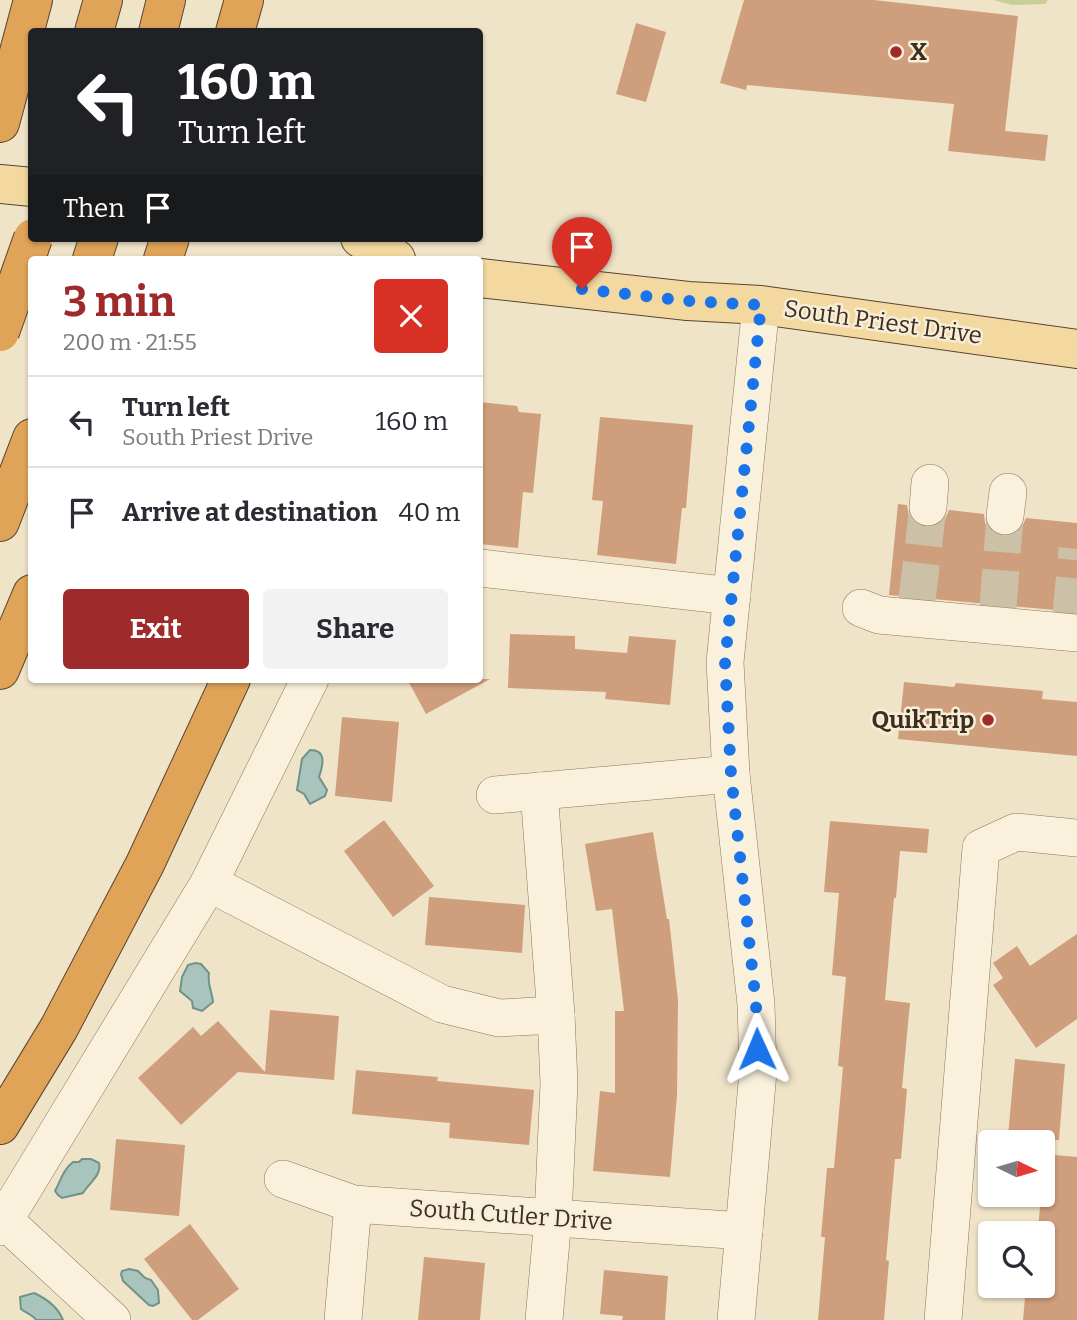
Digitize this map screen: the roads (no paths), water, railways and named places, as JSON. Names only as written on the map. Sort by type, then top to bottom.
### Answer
[{"type":"highway","points":[[235,28],[244,0]]},
{"type":"highway","points":[[0,122],[32,8]]},
{"type":"highway","points":[[0,332],[32,242]]},
{"type":"highway","points":[[0,522],[28,447]]},
{"type":"highway","points":[[0,670],[28,604]]},
{"type":"highway","points":[[0,1125],[59,1028],[145,864],[229,683]]},
{"type":"main road","points":[[0,184],[28,187]]},
{"type":"main road","points":[[367,242],[391,256]]},
{"type":"main road","points":[[0,264],[28,267]]},
{"type":"main road","name":"South Priest Drive","points":[[483,278],[688,301],[761,305],[1077,349]]},
{"type":"street","points":[[736,1320],[758,1072],[756,1004],[731,774],[725,662],[761,305]]},
{"type":"street","points":[[483,568],[732,596]]},
{"type":"street","points":[[861,608],[879,615],[916,609],[997,616],[1072,627]]},
{"type":"street","points":[[112,1320],[2,1224],[209,883],[308,683]]},
{"type":"street","points":[[495,795],[731,774]]},
{"type":"street","points":[[539,791],[559,1083],[553,1218],[544,1320]]},
{"type":"street","points":[[943,1320],[981,848],[1016,832],[1077,838]]},
{"type":"street","points":[[209,883],[442,1004],[499,1018],[556,1014]]},
{"type":"street","name":"South Cutler Drive","points":[[283,1179],[353,1204],[744,1231]]},
{"type":"street","points":[[343,1320],[353,1204]]},
{"type":"water","points":[[310,750],[321,755],[319,777],[327,790],[325,796],[310,804],[304,794],[297,790],[302,759]]},
{"type":"water","points":[[201,964],[209,973],[213,1002],[202,1011],[193,1008],[192,1001],[180,991],[182,977],[188,965]]},
{"type":"water","points":[[82,1159],[99,1163],[97,1175],[83,1193],[62,1198],[55,1191],[62,1175],[73,1162]]},
{"type":"water","points":[[122,1271],[138,1271],[151,1280],[158,1290],[159,1303],[149,1305],[123,1281]]},
{"type":"water","points":[[34,1293],[52,1304],[63,1320],[36,1320],[21,1309],[20,1297]]},
{"type":"tunnel","points":[[917,600],[928,507]]},
{"type":"tunnel","points":[[998,607],[1005,516]]},
{"type":"tunnel","points":[[1071,615],[1077,549]]},
{"type":"place","name":"X","points":[[896,52]]},
{"type":"place","name":"QuikTrip","points":[[988,720]]}]
